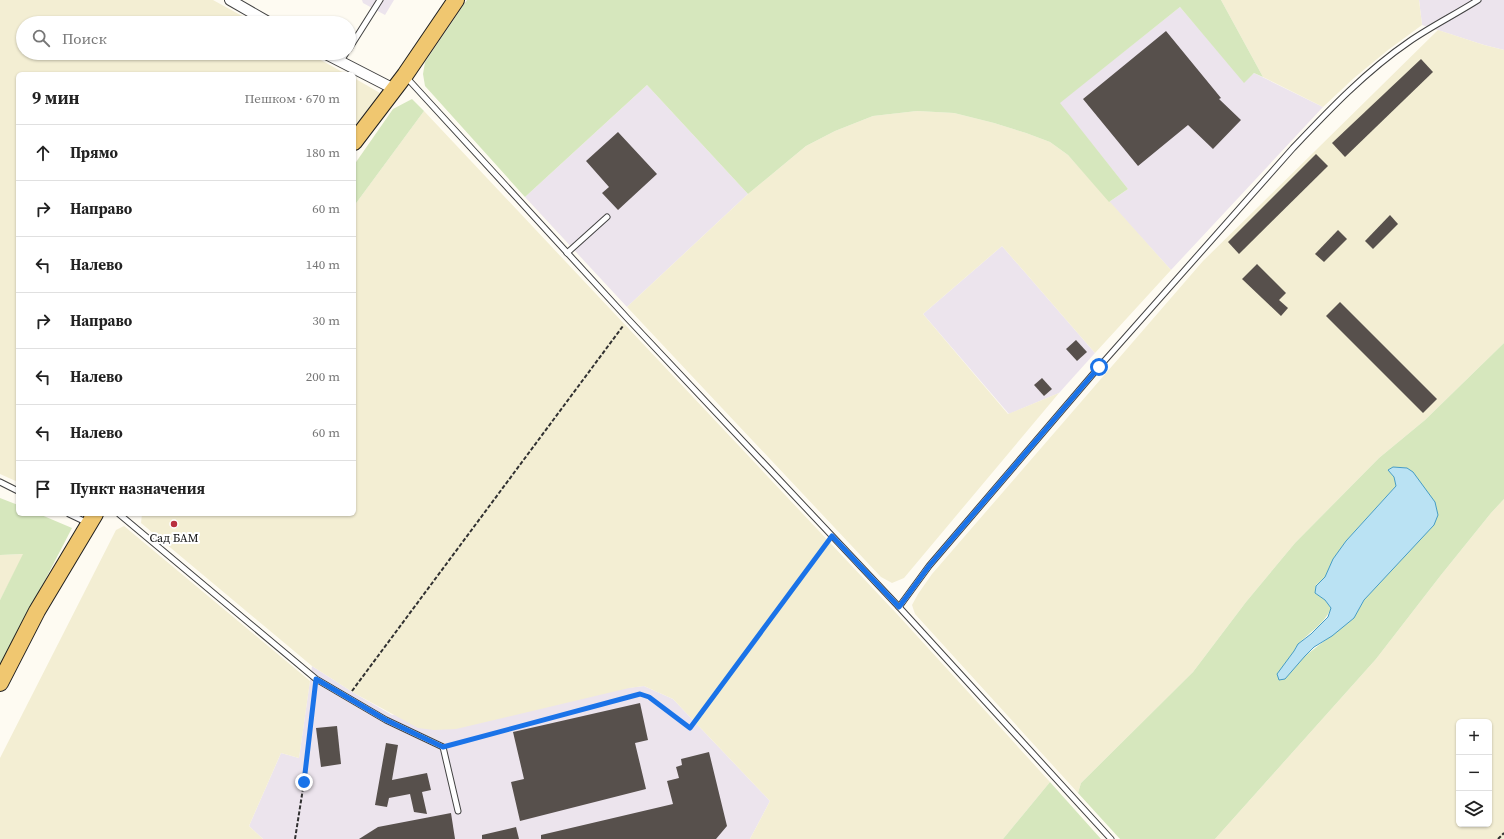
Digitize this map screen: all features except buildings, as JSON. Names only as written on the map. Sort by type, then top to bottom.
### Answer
[{"type":"main road","points":[[356,139],[405,75],[456,0]]},
{"type":"main road","points":[[0,683],[37,611],[92,519]]},
{"type":"street","points":[[230,0],[258,16]]},
{"type":"street","points":[[349,60],[394,89]]},
{"type":"lane","points":[[356,38],[380,0]]},
{"type":"lane","points":[[899,607],[929,566],[1099,367],[1293,148],[1326,113],[1368,73],[1410,41],[1478,0]]},
{"type":"lane","points":[[405,75],[628,319],[899,607],[1111,839]]},
{"type":"lane","points":[[568,253],[607,217]]},
{"type":"lane","points":[[0,482],[16,490]]},
{"type":"lane","points":[[78,516],[92,519]]},
{"type":"lane","points":[[122,516],[316,679],[386,720],[443,747],[458,811]]},
{"type":"path","points":[[347,697],[628,319]]},
{"type":"path","points":[[443,747],[640,694],[649,697],[690,728],[832,536]]},
{"type":"path","points":[[296,839],[316,679]]},
{"type":"path","points":[[1498,839],[1504,833]]},
{"type":"shaded area","points":[[0,0],[213,0],[242,16],[16,16],[16,60],[321,60],[342,72],[16,72],[16,481],[0,474]]},
{"type":"shaded area","points":[[362,0],[394,0],[385,15],[363,3]]},
{"type":"shaded area","points":[[1221,0],[1419,0],[1422,25],[1354,78],[1323,107],[1263,77]]},
{"type":"shaded area","points":[[1419,0],[1504,0],[1504,50],[1422,25]]},
{"type":"shaded area","points":[[1180,7],[1244,82],[1254,73],[1323,107],[1171,270],[1109,202],[1128,189],[1059,103]]},
{"type":"shaded area","points":[[1438,30],[1504,50],[1504,343],[1425,420],[1379,458],[1295,543],[1246,602],[1193,672],[1081,783],[1078,793],[915,614],[912,605],[932,574],[1203,261]]},
{"type":"shaded area","points":[[356,79],[380,93],[356,124]]},
{"type":"shaded area","points":[[647,85],[748,194],[627,307],[525,197]]},
{"type":"shaded area","points":[[424,111],[897,614],[1050,782],[1003,839],[750,839],[770,801],[673,699],[644,686],[629,688],[456,729],[434,730],[418,728],[354,693],[312,666],[141,523],[142,516],[356,516],[356,203]]},
{"type":"shaded area","points":[[917,111],[954,113],[994,123],[1050,142],[1068,155],[1171,270],[1095,353],[1002,246],[923,314],[1008,414],[1059,393],[904,578],[892,583],[881,577],[627,307],[748,194],[806,146],[835,131],[873,116]]},
{"type":"shaded area","points":[[1002,246],[1095,353],[1059,393],[1009,414],[923,314]]},
{"type":"shaded area","points":[[1504,499],[1504,839],[1215,839],[1376,659],[1441,575]]},
{"type":"shaded area","points":[[124,526],[310,681],[299,758],[281,753],[249,826],[263,839],[0,839],[0,758],[116,530]]},
{"type":"shaded area","points":[[24,554],[0,600],[0,555]]},
{"type":"shaded area","points":[[312,666],[392,715],[644,686],[673,699],[770,801],[750,839],[263,839],[249,826],[281,753],[299,758]]},
{"type":"green space","points":[[467,0],[1221,0],[1263,77],[1254,73],[1244,83],[1180,7],[1060,103],[1128,189],[1109,202],[1068,155],[1050,142],[994,123],[954,113],[917,111],[873,116],[835,131],[806,146],[748,194],[647,85],[525,197],[425,86],[423,74],[425,62]]},
{"type":"green space","points":[[412,99],[424,111],[356,203],[356,162],[393,109]]},
{"type":"green space","points":[[1504,343],[1504,499],[1441,575],[1376,659],[1215,839],[1120,839],[1078,793],[1081,783],[1193,672],[1246,602],[1295,543],[1379,458],[1425,420]],"holes":[[[1393,467],[1407,468],[1386,575],[1364,600],[1354,618],[1305,656],[1294,651],[1302,640],[1323,621],[1331,608],[1325,600],[1315,593],[1316,585],[1325,577],[1346,541],[1396,486],[1394,477],[1388,470]]]},
{"type":"green space","points":[[0,498],[16,504],[16,516],[44,516],[72,528],[0,667],[0,600],[23,554],[0,555]]},
{"type":"green space","points":[[1050,782],[1101,839],[1003,839]]},
{"type":"water","points":[[1393,467],[1407,468],[1413,472],[1435,502],[1438,515],[1434,525],[1364,600],[1354,618],[1332,636],[1314,647],[1285,679],[1279,680],[1277,674],[1298,644],[1311,634],[1328,617],[1331,608],[1325,600],[1315,593],[1316,586],[1325,577],[1333,559],[1346,541],[1396,486],[1394,477],[1388,470]]},
{"type":"place","name":"Сад БАМ","points":[[174,524]]},
{"type":"route","points":[[304,782],[316,679],[386,720],[443,747],[640,694],[649,697],[690,728],[832,536],[899,607],[929,566],[1099,367]]}]
